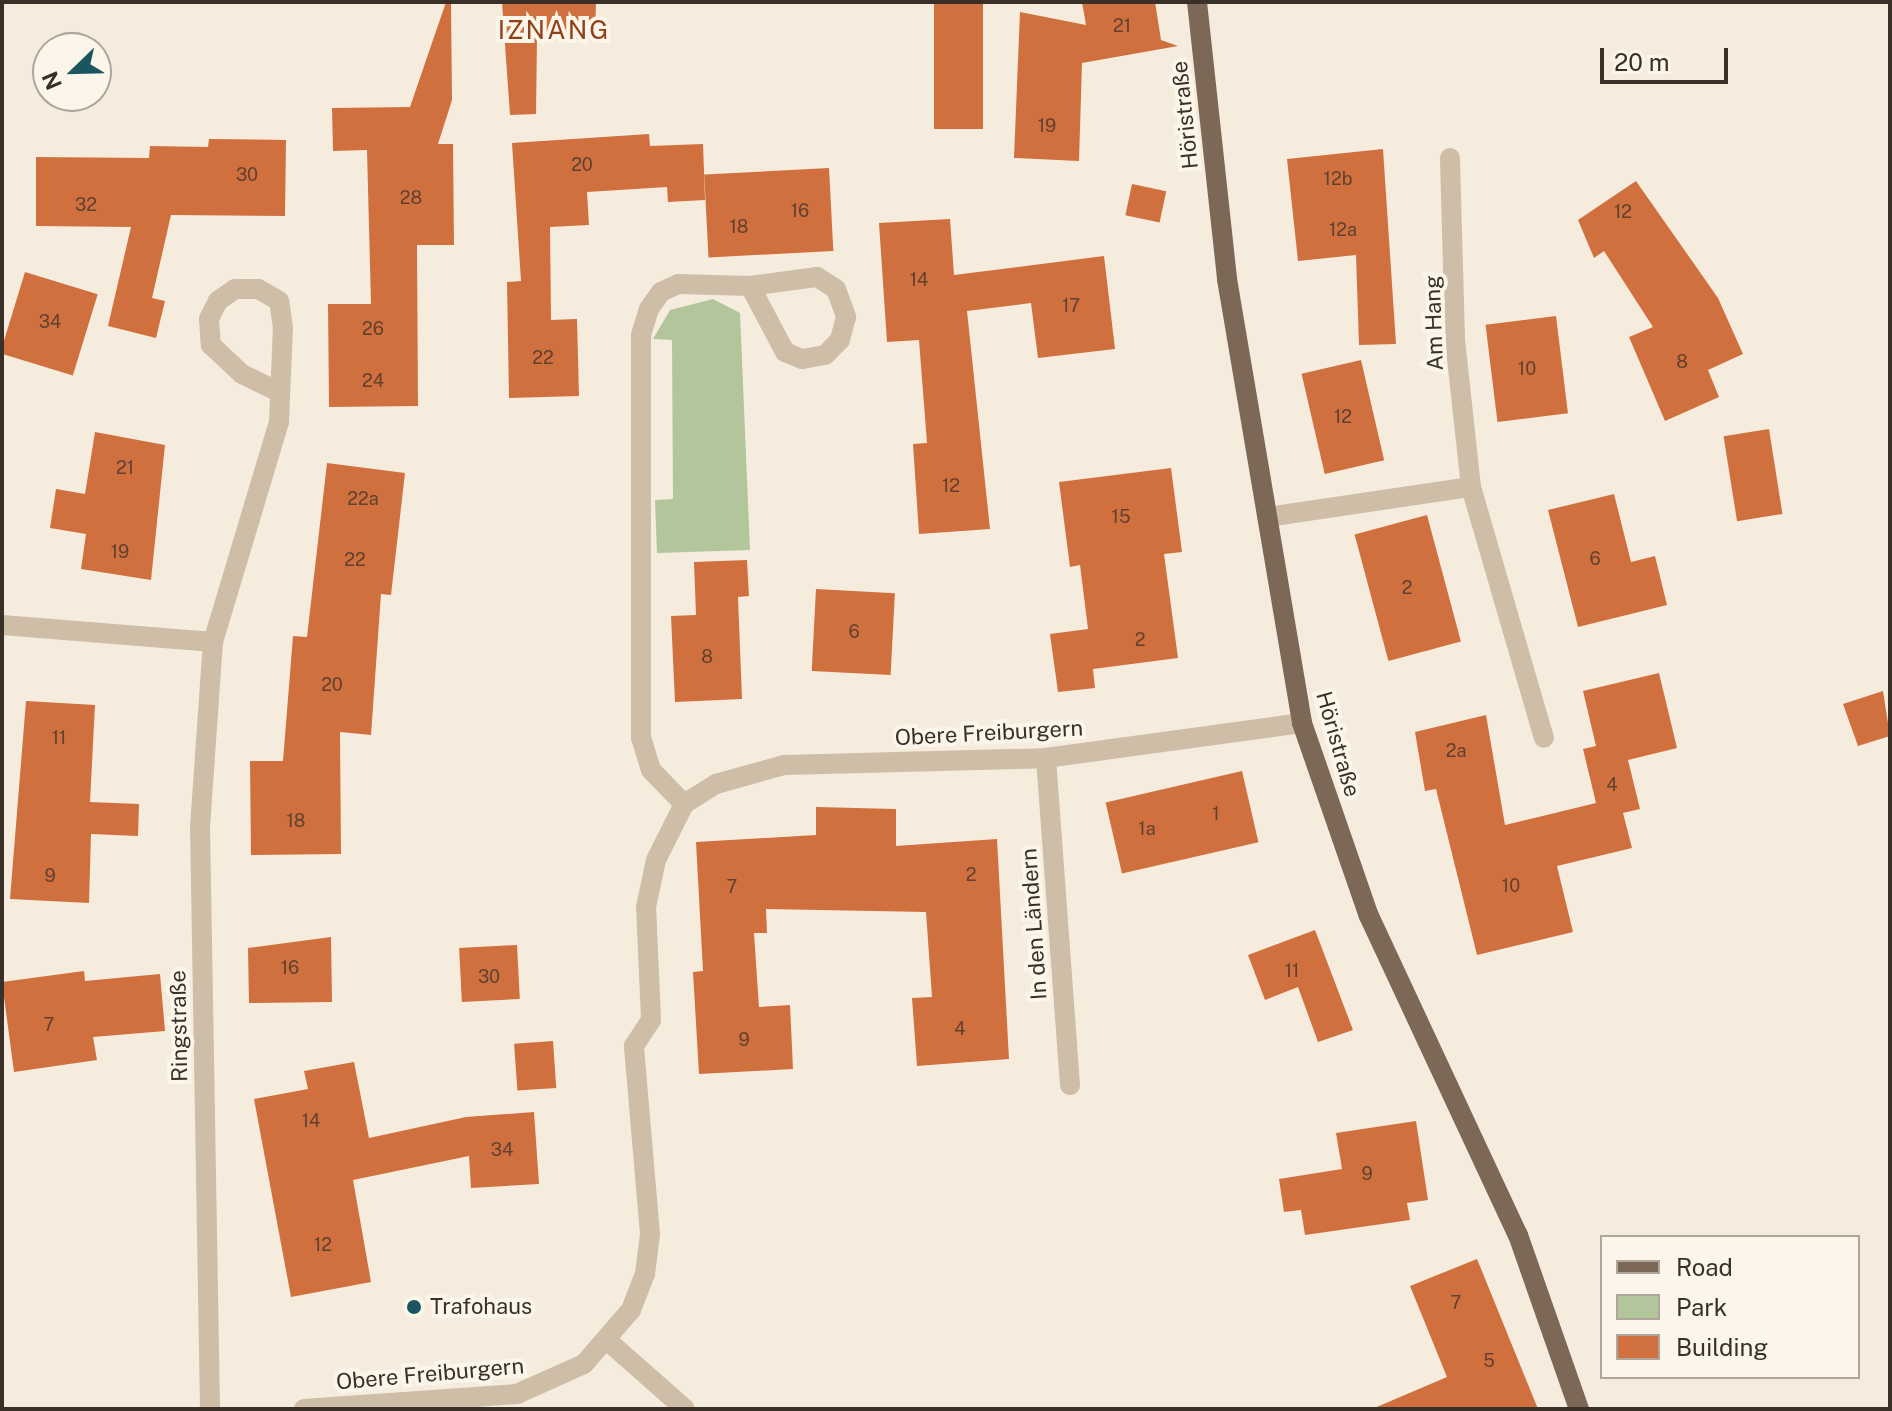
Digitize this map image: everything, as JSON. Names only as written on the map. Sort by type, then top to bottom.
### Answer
[{"type":"main road","name":"Höristraße","points":[[1197,2],[1227,279],[1302,723],[1369,916],[1518,1235],[1579,1409]]},
{"type":"street","name":"Am Hang","points":[[1450,158],[1455,339],[1471,487],[1544,738]]},
{"type":"street","points":[[684,804],[651,770],[641,738],[641,335],[661,292],[694,280],[750,286],[817,277],[836,289],[846,317],[840,340],[825,355],[802,359],[785,352],[750,286]]},
{"type":"street","name":"Ringstraße","points":[[210,1409],[200,827],[213,642],[279,422],[279,392],[279,301],[258,289],[235,289],[218,301],[209,319],[211,345],[242,374],[279,392]]},
{"type":"street","points":[[1267,517],[1471,487]]},
{"type":"street","points":[[2,625],[213,642]]},
{"type":"street","name":"Obere Freiburgern","points":[[304,1409],[517,1394],[551,1384],[609,1342],[645,1274],[650,1234],[634,1046],[651,1020],[646,907],[656,860],[684,804],[716,784],[784,765],[1046,758],[1302,723]]},
{"type":"street","name":"In den Ländern","points":[[1046,758],[1070,1085]]},
{"type":"street","points":[[609,1342],[685,1409]]},
{"type":"green space","points":[[713,299],[740,313],[750,550],[657,553],[655,500],[673,499],[672,340],[653,339],[670,310]]},
{"type":"building","points":[[446,2],[451,2],[452,100],[438,144],[453,144],[454,245],[417,245],[418,406],[329,407],[328,304],[371,304],[367,150],[333,151],[332,108],[410,107]]},
{"type":"building","points":[[502,2],[596,2],[595,39],[537,37],[536,114],[510,115]]},
{"type":"building","points":[[934,2],[983,2],[983,129],[934,129]]},
{"type":"building","points":[[1082,2],[1155,2],[1161,40],[1178,46],[1082,63],[1079,161],[1014,158],[1020,12],[1086,25]]},
{"type":"building","points":[[649,134],[650,146],[703,144],[705,200],[668,202],[667,187],[587,192],[589,225],[550,227],[551,320],[577,319],[579,396],[509,398],[507,282],[521,281],[512,143]]},
{"type":"building","points":[[209,139],[286,140],[285,216],[171,215],[152,298],[165,301],[156,338],[108,326],[131,227],[36,226],[36,157],[149,158],[150,146],[208,147]]},
{"type":"building","points":[[1383,149],[1396,344],[1359,345],[1356,255],[1298,261],[1287,159]]},
{"type":"building","points":[[829,168],[833,251],[709,257],[704,175]]},
{"type":"building","points":[[1636,181],[1718,298],[1743,354],[1708,370],[1719,397],[1665,421],[1629,337],[1653,327],[1604,251],[1594,258],[1578,220]]},
{"type":"building","points":[[1132,184],[1166,191],[1160,223],[1125,215]]},
{"type":"building","points":[[950,219],[954,275],[1104,256],[1115,349],[1038,358],[1031,303],[967,311],[990,529],[919,534],[913,444],[927,443],[919,340],[887,342],[879,223]]},
{"type":"building","points":[[25,272],[98,294],[73,376],[2,354]]},
{"type":"building","points":[[1556,316],[1568,413],[1497,422],[1486,325]]},
{"type":"building","points":[[1361,360],[1384,460],[1325,474],[1302,374]]},
{"type":"building","points":[[1769,429],[1782,514],[1737,521],[1724,436]]},
{"type":"building","points":[[95,432],[165,445],[151,580],[81,569],[86,534],[50,528],[56,489],[85,494]]},
{"type":"building","points":[[327,463],[405,473],[391,595],[381,594],[371,735],[340,732],[341,854],[251,855],[250,761],[283,761],[293,636],[307,637]]},
{"type":"building","points":[[1171,468],[1182,552],[1164,554],[1178,658],[1093,669],[1095,688],[1058,692],[1050,634],[1088,629],[1080,565],[1070,567],[1059,482]]},
{"type":"building","points":[[1614,494],[1631,562],[1655,556],[1667,605],[1578,627],[1548,510]]},
{"type":"building","points":[[1427,515],[1461,642],[1388,661],[1355,534]]},
{"type":"building","points":[[747,560],[749,596],[738,597],[742,699],[675,702],[671,616],[696,615],[694,562]]},
{"type":"building","points":[[816,589],[895,593],[891,675],[812,671]]},
{"type":"building","points":[[1659,673],[1677,748],[1628,760],[1640,809],[1623,813],[1632,848],[1557,866],[1573,932],[1477,955],[1436,789],[1425,791],[1415,732],[1486,715],[1505,825],[1596,803],[1583,749],[1596,746],[1583,691]]},
{"type":"building","points":[[1883,691],[1890,736],[1858,746],[1843,704]]},
{"type":"building","points":[[26,701],[95,705],[90,802],[139,804],[138,836],[91,834],[89,903],[10,899]]},
{"type":"building","points":[[1242,771],[1258,842],[1122,874],[1106,802]]},
{"type":"building","points":[[816,807],[896,809],[896,846],[997,839],[1009,1059],[917,1066],[912,998],[932,997],[926,912],[766,909],[767,933],[754,933],[759,1007],[790,1005],[793,1069],[699,1074],[693,972],[703,971],[696,842],[816,835]]},
{"type":"building","points":[[1315,930],[1353,1030],[1318,1042],[1298,987],[1265,1000],[1248,955]]},
{"type":"building","points":[[331,937],[332,1002],[249,1003],[248,948]]},
{"type":"building","points":[[517,945],[520,999],[462,1002],[459,948]]},
{"type":"building","points":[[84,971],[85,981],[160,974],[165,1031],[93,1037],[97,1060],[14,1072],[2,982]]},
{"type":"building","points":[[553,1041],[556,1088],[517,1091],[514,1044]]},
{"type":"building","points":[[354,1062],[369,1138],[466,1117],[534,1112],[539,1184],[471,1188],[469,1156],[353,1180],[371,1282],[291,1297],[254,1099],[308,1089],[304,1071]]},
{"type":"building","points":[[1416,1121],[1428,1200],[1407,1203],[1410,1220],[1305,1235],[1301,1210],[1284,1212],[1279,1179],[1342,1169],[1336,1133]]},
{"type":"building","points":[[1477,1259],[1538,1409],[1372,1409],[1447,1377],[1410,1286]]},
{"type":"place","name":"Trafohaus","points":[[414,1307]]},
{"type":"district","name":"IZNANG","points":[[554,30]]}]
